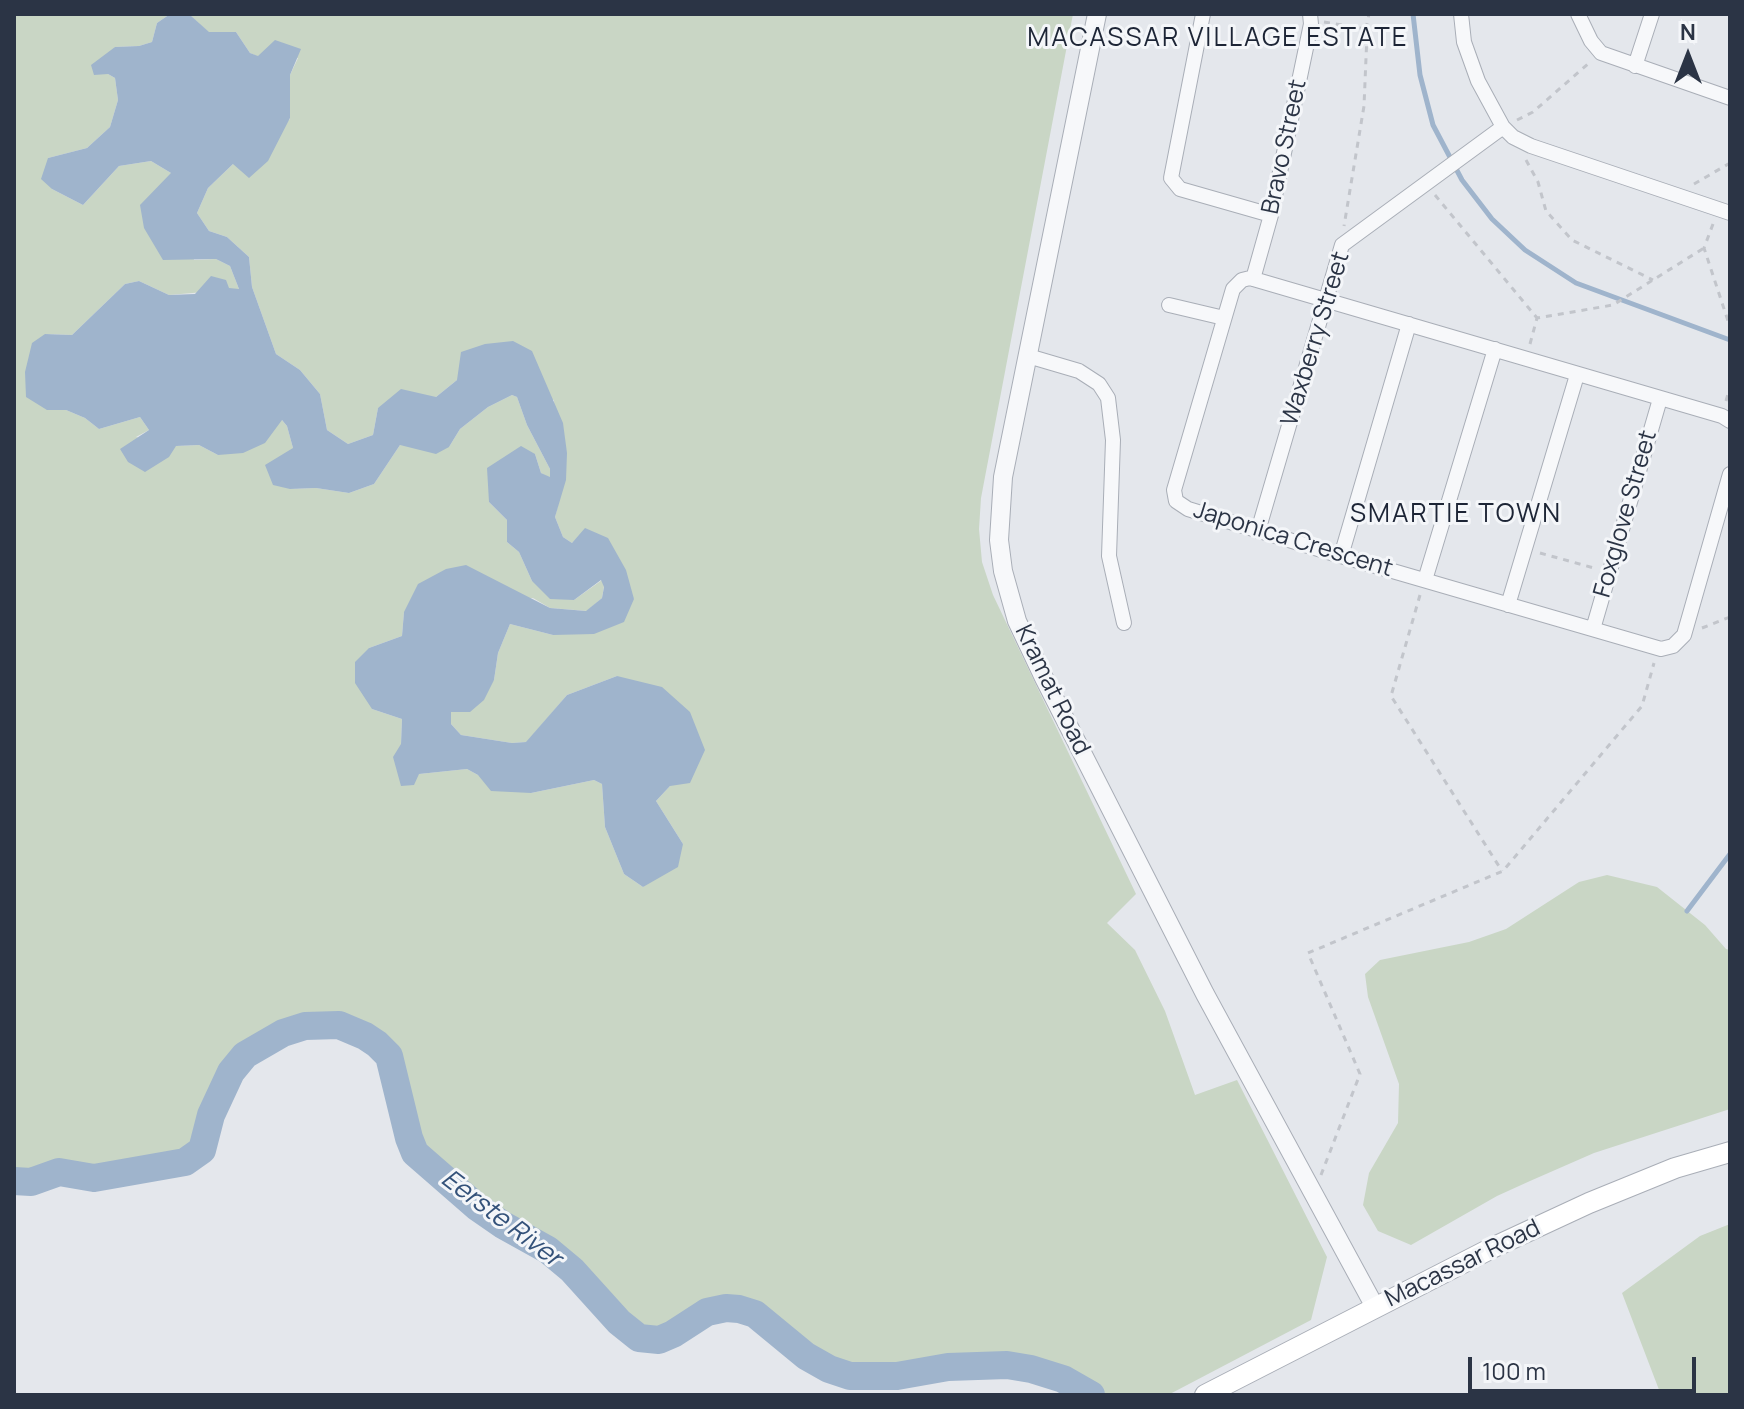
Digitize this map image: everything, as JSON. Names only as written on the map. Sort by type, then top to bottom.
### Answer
[{"type":"main road","name":"Macassar Road","points":[[1205,1395],[1375,1307],[1589,1203],[1675,1168],[1730,1152]]},
{"type":"street","name":"Kramat Road","points":[[1097,14],[999,506],[1003,571],[1017,621],[1205,994],[1375,1307]]},
{"type":"street","points":[[1203,14],[1171,178],[1180,189],[1271,215]]},
{"type":"street","points":[[1461,14],[1464,42],[1472,64],[1508,132],[1531,146],[1724,211]]},
{"type":"street","points":[[1578,14],[1591,41],[1601,53],[1729,93]]},
{"type":"street","points":[[1635,66],[1652,14]]},
{"type":"street","name":"Bravo Street","points":[[1253,279],[1271,215],[1310,17]]},
{"type":"street","name":"Waxberry Street","points":[[1258,531],[1342,245],[1473,150],[1508,132]]},
{"type":"street","name":"Japonica Crescent","points":[[1253,279],[1244,279],[1235,286],[1174,494],[1176,501],[1184,507],[1258,531],[1658,649]]},
{"type":"street","points":[[1253,279],[1722,416],[1730,421]]},
{"type":"street","points":[[1169,305],[1224,318]]},
{"type":"street","points":[[1341,556],[1409,324]]},
{"type":"street","points":[[1425,580],[1495,349]]},
{"type":"street","points":[[1028,356],[1079,371],[1099,384],[1108,398],[1113,440],[1109,556],[1124,623]]},
{"type":"street","points":[[1508,605],[1577,375]]},
{"type":"street","name":"Foxglove Street","points":[[1593,629],[1660,399]]},
{"type":"street","points":[[1658,649],[1673,646],[1684,635],[1723,529],[1730,474]]},
{"type":"path","points":[[1342,245],[1345,210],[1364,106],[1369,14]]},
{"type":"path","points":[[1310,17],[1366,29]]},
{"type":"path","points":[[1601,53],[1508,132],[1538,182],[1546,211],[1572,240],[1653,280]]},
{"type":"path","points":[[1687,199],[1695,181],[1730,163]]},
{"type":"path","points":[[1431,180],[1537,318]]},
{"type":"path","points":[[1537,318],[1613,305],[1704,248],[1724,211]]},
{"type":"path","points":[[1704,248],[1730,327]]},
{"type":"path","points":[[1526,359],[1537,318]]},
{"type":"path","points":[[1525,548],[1609,572]]},
{"type":"path","points":[[1425,580],[1391,696],[1503,871]]},
{"type":"path","points":[[1684,635],[1730,617]]},
{"type":"path","points":[[1314,1193],[1360,1074],[1308,953],[1503,871],[1642,706],[1658,649]]},
{"type":"green space","points":[[14,14],[170,14],[157,23],[152,42],[115,47],[108,74],[115,78],[118,100],[110,127],[87,148],[48,158],[52,189],[83,205],[119,166],[151,161],[171,173],[194,260],[216,259],[230,266],[239,289],[169,295],[139,281],[125,284],[72,335],[45,334],[47,410],[66,410],[85,418],[99,429],[140,417],[149,430],[136,437],[176,446],[199,445],[218,455],[281,419],[287,426],[293,448],[290,489],[316,488],[349,493],[374,484],[400,445],[449,447],[460,429],[488,407],[512,395],[517,397],[527,425],[550,469],[550,478],[541,473],[535,454],[489,502],[507,520],[507,542],[519,552],[532,581],[574,600],[602,580],[602,598],[587,611],[550,608],[533,598],[404,612],[402,636],[369,648],[372,709],[402,719],[401,744],[419,774],[467,769],[531,793],[594,780],[602,784],[605,827],[624,874],[643,887],[683,844],[656,801],[670,786],[617,676],[567,695],[527,742],[512,743],[461,735],[451,724],[451,712],[494,680],[498,653],[510,624],[553,635],[634,599],[579,537],[572,543],[563,537],[555,517],[558,505],[554,400],[457,380],[436,397],[378,408],[373,435],[348,444],[327,430],[320,394],[300,370],[276,354],[252,287],[249,257],[227,237],[209,231],[197,213],[208,188],[290,119],[290,75],[298,58],[259,57],[250,53],[236,32],[208,32],[189,14],[1073,14],[981,498],[979,529],[982,562],[993,595],[1136,894],[1107,923],[1135,950],[1165,1011],[1195,1095],[1237,1080],[1327,1257],[1311,1320],[1168,1395],[1091,1395],[1063,1379],[1007,1365],[948,1367],[897,1376],[850,1376],[806,1356],[755,1314],[739,1309],[707,1312],[659,1340],[639,1338],[619,1322],[572,1270],[548,1250],[477,1207],[415,1153],[389,1056],[365,1036],[339,1025],[304,1027],[283,1033],[245,1055],[231,1072],[211,1115],[202,1150],[185,1162],[94,1178],[59,1172],[31,1182],[14,1181]]},
{"type":"green space","points":[[1607,875],[1657,887],[1705,925],[1730,950],[1730,1109],[1594,1153],[1497,1196],[1411,1245],[1378,1231],[1363,1205],[1369,1173],[1398,1123],[1399,1084],[1368,997],[1365,974],[1380,960],[1469,942],[1506,929],[1579,882]]},
{"type":"green space","points":[[1730,1224],[1730,1395],[1661,1395],[1622,1293],[1700,1236]]},
{"type":"water","points":[[170,14],[189,14],[209,32],[236,32],[250,53],[258,56],[275,40],[301,49],[290,75],[290,118],[268,161],[249,178],[233,164],[208,188],[197,213],[209,231],[227,237],[249,257],[252,287],[276,354],[300,370],[320,394],[327,430],[348,444],[373,435],[378,408],[401,389],[436,397],[457,380],[461,352],[485,344],[513,341],[532,351],[563,423],[567,453],[566,480],[555,517],[563,537],[572,543],[585,528],[608,538],[626,570],[634,599],[624,622],[594,634],[553,635],[510,624],[498,653],[494,680],[484,700],[470,712],[451,712],[451,724],[461,735],[512,743],[526,742],[567,695],[617,676],[662,687],[690,712],[705,750],[690,783],[670,786],[656,801],[683,844],[678,867],[643,887],[624,874],[605,827],[602,784],[594,780],[531,793],[491,791],[478,775],[467,769],[419,774],[414,785],[401,786],[393,757],[401,744],[402,719],[372,709],[355,683],[355,662],[369,648],[402,636],[404,612],[418,584],[446,569],[466,565],[550,608],[586,611],[602,598],[604,587],[601,580],[574,600],[550,599],[532,581],[519,552],[507,542],[507,520],[489,502],[487,468],[521,446],[535,454],[541,473],[550,477],[550,469],[527,425],[517,397],[512,395],[488,407],[460,429],[449,447],[436,454],[400,445],[374,484],[349,493],[273,485],[265,465],[293,448],[287,426],[282,420],[265,443],[243,453],[218,455],[199,445],[176,446],[169,457],[145,472],[128,462],[120,449],[149,430],[140,417],[99,429],[85,418],[66,410],[47,410],[26,397],[25,372],[32,343],[45,334],[72,335],[125,284],[139,281],[169,295],[195,294],[211,276],[226,280],[229,288],[239,289],[230,266],[216,259],[163,260],[144,228],[140,205],[171,173],[151,161],[119,166],[83,205],[52,189],[41,179],[48,158],[87,148],[110,127],[118,100],[115,78],[108,74],[94,75],[91,65],[115,47],[152,42],[157,23]]},
{"type":"waterway","points":[[1413,14],[1420,75],[1433,125],[1462,180],[1492,219],[1525,250],[1576,283],[1730,340]]},
{"type":"waterway","points":[[1687,911],[1730,854]]},
{"type":"waterway","name":"Eerste River","points":[[14,1181],[31,1182],[59,1172],[94,1178],[185,1162],[202,1150],[211,1115],[231,1072],[245,1055],[283,1033],[305,1026],[339,1025],[365,1036],[389,1056],[415,1153],[477,1207],[548,1250],[572,1270],[619,1322],[639,1338],[659,1340],[707,1312],[739,1309],[755,1314],[806,1356],[850,1376],[897,1376],[948,1367],[1007,1365],[1063,1379],[1091,1395]]},
{"type":"district","name":"MACASSAR VILLAGE ESTATE","points":[[1218,39]]},
{"type":"district","name":"SMARTIE TOWN","points":[[1456,515]]}]
